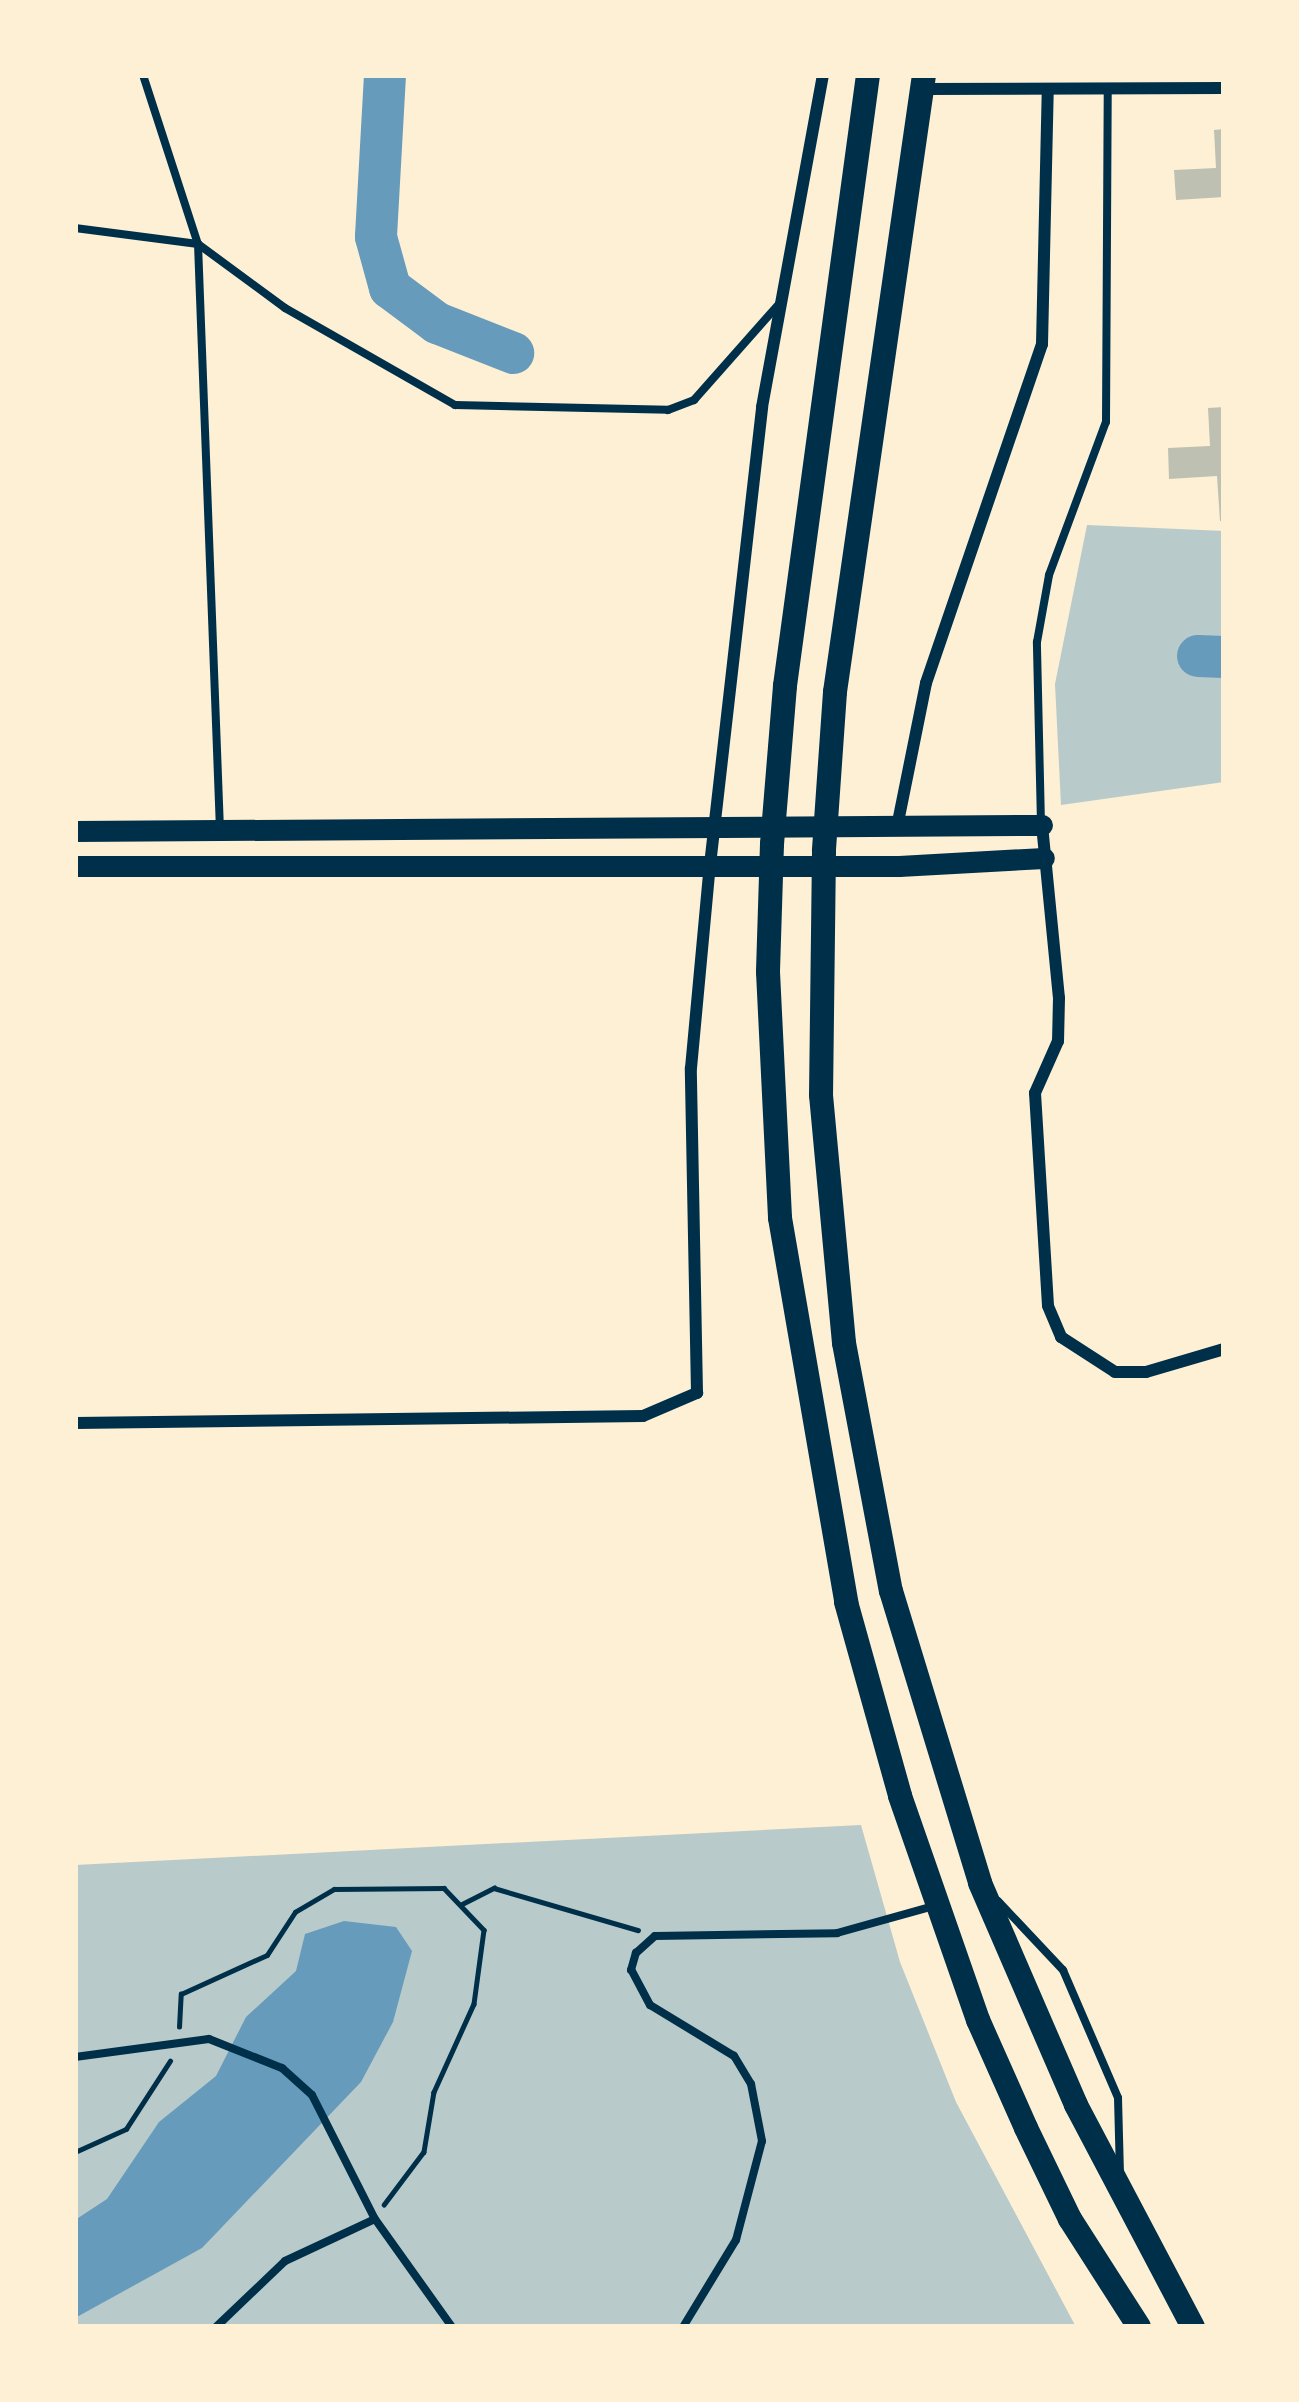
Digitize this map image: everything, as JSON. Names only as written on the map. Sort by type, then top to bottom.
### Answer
[{"type":"highway","points":[[868,75],[785,686],[768,972],[780,1218],[846,1602],[936,1905],[1052,2182],[1139,2327]]},
{"type":"highway","points":[[923,82],[835,692],[818,964],[830,1230],[891,1591],[980,1883],[1119,2192],[1193,2327]]},
{"type":"main road","points":[[75,831],[897,830],[1042,825]]},
{"type":"main road","points":[[75,866],[710,865],[1044,858]]},
{"type":"street","points":[[75,1423],[643,1416],[697,1393],[691,1068],[710,865],[779,303],[823,75]]},
{"type":"street","points":[[923,82],[1048,89],[1224,88]]},
{"type":"street","points":[[897,830],[926,683],[1042,344],[1048,89]]},
{"type":"street","points":[[1042,825],[1058,998],[1058,1041],[1035,1093],[1048,1306],[1061,1337],[1115,1372],[1147,1372],[1224,1349]]},
{"type":"lane","points":[[142,75],[198,244],[220,831]]},
{"type":"lane","points":[[1042,825],[1037,642],[1049,574],[1106,422],[1108,88]]},
{"type":"lane","points":[[75,228],[198,244],[285,308],[455,405],[668,410],[694,400],[779,303]]},
{"type":"lane","points":[[980,1883],[1063,1970],[1118,2098],[1119,2192]]},
{"type":"lane","points":[[683,2327],[736,2240],[762,2141],[751,2084],[734,2056],[650,2005],[636,1988],[637,1953],[655,1936],[837,1933],[936,1905]]},
{"type":"lane","points":[[75,2057],[209,2039],[281,2068],[312,2095],[376,2219],[452,2327]]},
{"type":"lane","points":[[216,2327],[285,2260],[376,2219]]},
{"type":"path","points":[[75,2152],[126,2129],[158,2090],[178,2040],[182,1994],[267,1954],[295,1912],[334,1889],[444,1888],[484,1930],[474,2004],[434,2092],[424,2152],[376,2219]]},
{"type":"path","points":[[460,1905],[494,1888],[655,1936]]},
{"type":"shaded area","points":[[1087,525],[1224,531],[1224,782],[1061,805],[1055,684]]},
{"type":"shaded area","points":[[861,1825],[900,1962],[956,2102],[1076,2327],[75,2327],[75,1865]]},
{"type":"water","points":[[344,1921],[396,1927],[412,1951],[393,2022],[361,2082],[202,2248],[75,2318],[75,2220],[107,2199],[159,2122],[216,2076],[246,2017],[296,1971],[305,1934]]},
{"type":"building","points":[[1224,129],[1224,197],[1176,200],[1174,170],[1216,168],[1214,130]]},
{"type":"building","points":[[1224,407],[1224,521],[1220,521],[1217,476],[1169,479],[1168,448],[1210,446],[1208,408]]},
{"type":"waterway","points":[[385,75],[376,237],[390,288],[437,323],[513,353]]},
{"type":"waterway","points":[[1198,656],[1224,657]]}]
